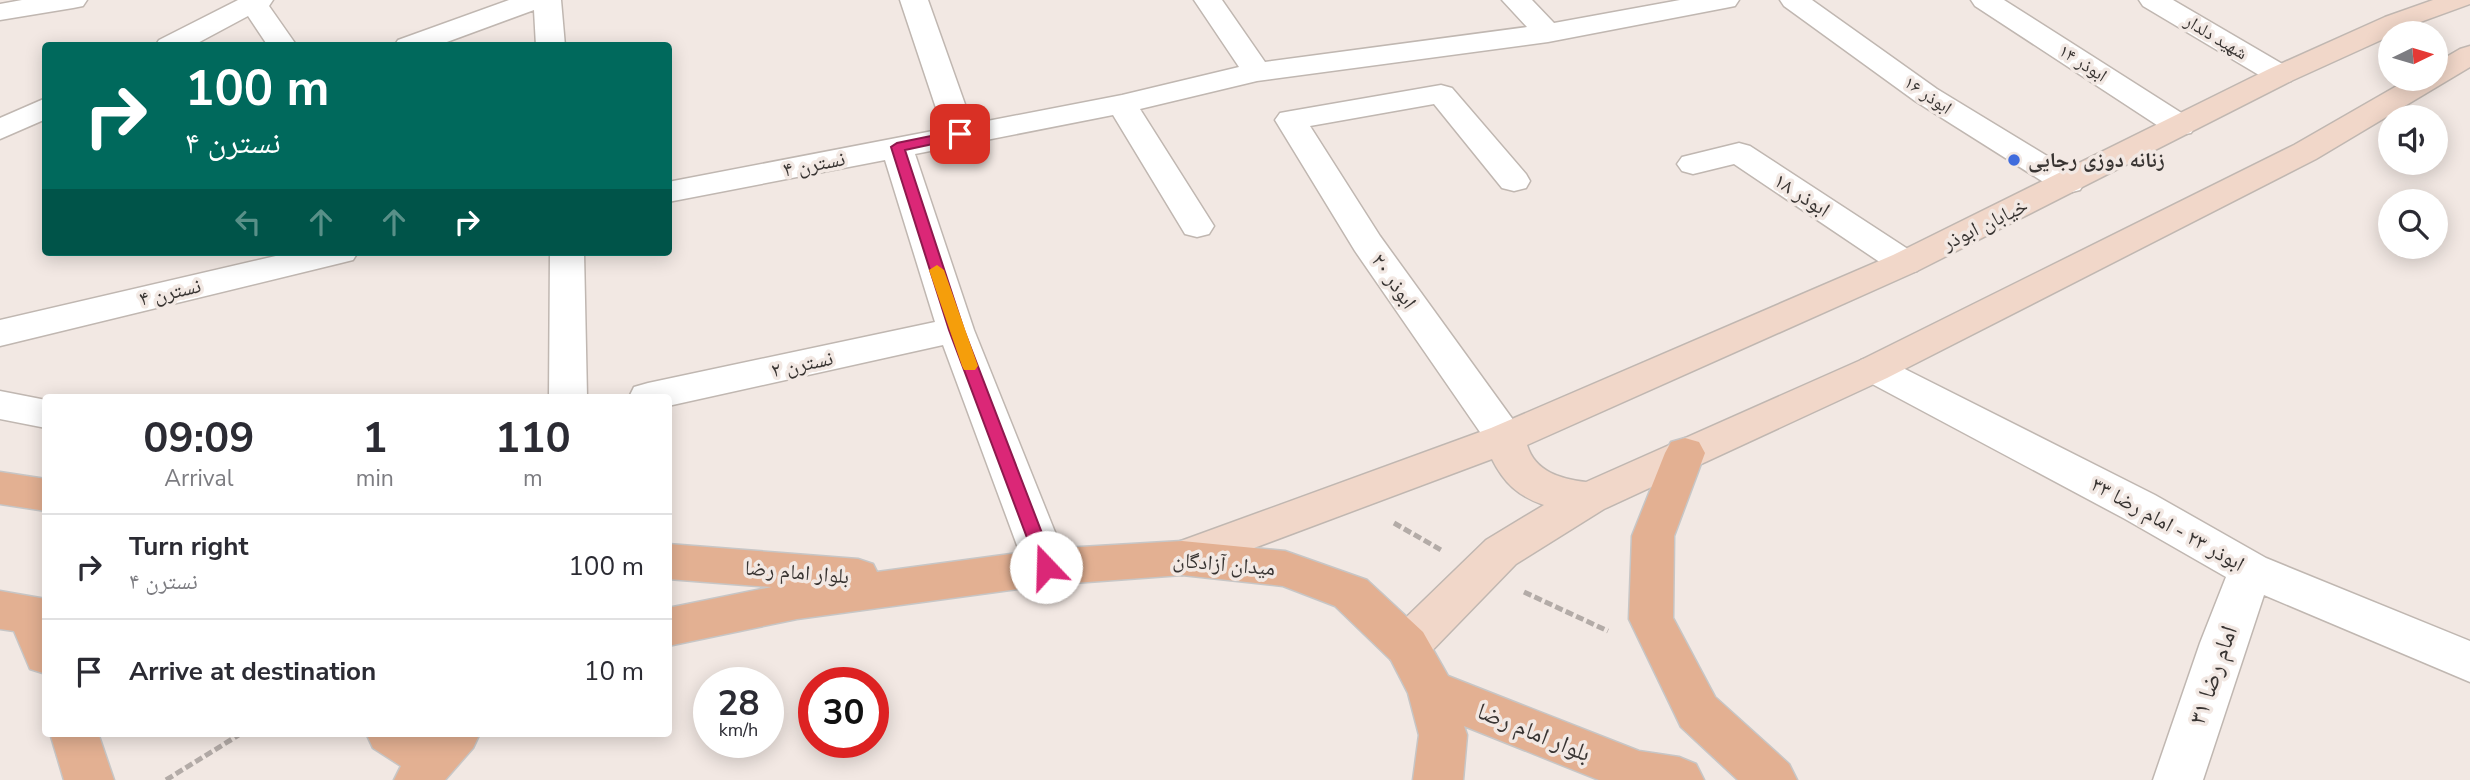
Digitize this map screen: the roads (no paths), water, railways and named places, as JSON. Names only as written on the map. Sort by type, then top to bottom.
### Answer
[{"type":"main road","name":"خیابان ابوذر","points":[[1181,558],[1505,438],[1905,263],[2280,75],[2395,23],[2459,0]]},
{"type":"main road","points":[[2448,68],[2470,55]]},
{"type":"main road","points":[[1407,646],[1501,552],[1589,498],[1874,369],[2305,152],[2409,91]]},
{"type":"main road","points":[[1505,438],[1508,456],[1520,473],[1540,487],[1564,496],[1589,498]]},
{"type":"main road","points":[[1685,453],[1653,536],[1651,619],[1698,712],[1772,780]]},
{"type":"main road","points":[[0,488],[42,494]]},
{"type":"main road","name":"میدان آزادگان","points":[[672,625],[797,601],[1046,567],[1181,558],[1284,569],[1352,593],[1407,646],[1431,691],[1443,735],[1438,780]]},
{"type":"main road","name":"بلوار امام رضا","points":[[672,561],[926,582]]},
{"type":"main road","name":"بلوار امام رضا","points":[[1431,691],[1638,773],[1679,780]]},
{"type":"main road","points":[[75,737],[89,780]]},
{"type":"main road","points":[[398,737],[435,757]]},
{"type":"street","points":[[0,12],[73,0]]},
{"type":"street","points":[[419,42],[535,0]]},
{"type":"street","points":[[547,0],[551,42]]},
{"type":"street","points":[[914,0],[960,134]]},
{"type":"street","points":[[1208,0],[1258,72]]},
{"type":"street","points":[[1516,0],[1548,33]]},
{"type":"street","name":"نسترن ۴","points":[[672,191],[1122,104],[1258,72],[1548,33],[1725,0]]},
{"type":"street","name":"ابوذر ۱۶","points":[[1794,0],[1926,95],[2068,183]]},
{"type":"street","name":"ابوذر ۱۴","points":[[1986,0],[2180,125]]},
{"type":"street","name":"شهید دلدار","points":[[2153,0],[2280,75]]},
{"type":"street","points":[[177,42],[256,1],[281,42]]},
{"type":"street","name":"ابوذر ۲۰","points":[[1505,438],[1367,243],[1290,120],[1441,94],[1514,181]]},
{"type":"street","points":[[1122,104],[1197,226]]},
{"type":"street","points":[[0,130],[42,109]]},
{"type":"street","points":[[897,147],[956,330],[1046,567]]},
{"type":"street","name":"ابوذر ۱۸","points":[[1692,164],[1739,153],[1905,263]]},
{"type":"street","name":"نسترن ۴","points":[[0,332],[316,256]]},
{"type":"street","points":[[566,256],[568,394]]},
{"type":"street","name":"نسترن ۲","points":[[662,394],[956,330]]},
{"type":"street","name":"ابوذر ۲۳ - امام رضا ۳۳","points":[[1874,369],[2140,507],[2251,570],[2470,662]]},
{"type":"street","points":[[0,405],[42,413]]},
{"type":"street","name":"امام رضا ۳۱","points":[[2178,780],[2223,643],[2251,570]]},
{"type":"place","name":"زنانه دوزی رجایی","points":[[2014,160]]}]
